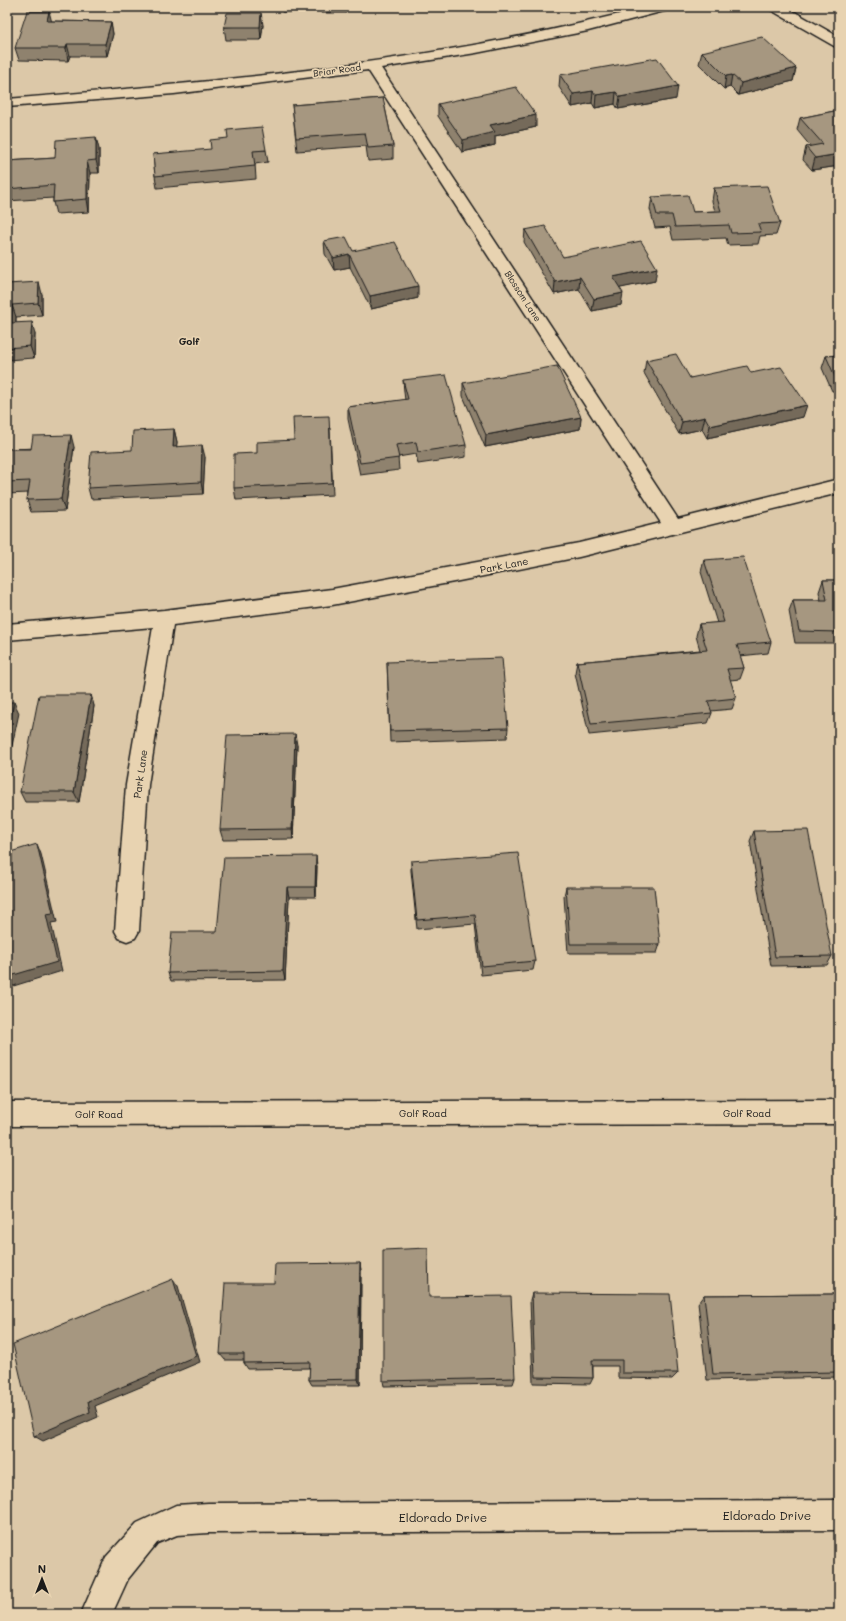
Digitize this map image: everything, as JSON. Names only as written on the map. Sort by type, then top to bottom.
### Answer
[{"type":"street","name":"Briar Road","points":[[7,103],[174,90],[372,66],[499,45],[588,26],[663,7]]},
{"type":"street","points":[[776,7],[839,43]]},
{"type":"street","name":"Blossom Lane","points":[[372,66],[673,526]]},
{"type":"street","name":"Park Lane","points":[[7,632],[164,618],[332,597],[579,550],[839,486]]},
{"type":"street","name":"Park Lane","points":[[127,931],[137,785],[164,618]]},
{"type":"street","name":"Golf Road","points":[[7,1114],[839,1112]]},
{"type":"street","name":"Eldorado Drive","points":[[96,1614],[117,1568],[147,1532],[176,1520],[216,1518],[839,1515]]},
{"type":"building","points":[[27,11],[49,11],[47,21],[111,22],[105,44],[67,44],[66,48],[15,48]]},
{"type":"building","points":[[227,13],[261,13],[260,27],[224,27]]},
{"type":"building","points":[[762,37],[796,68],[741,83],[732,75],[726,76],[702,52]]},
{"type":"building","points":[[657,58],[678,86],[620,97],[616,92],[596,95],[593,91],[573,94],[560,75]]},
{"type":"building","points":[[516,87],[536,115],[490,125],[495,132],[463,140],[438,104]]},
{"type":"building","points":[[383,98],[393,146],[368,148],[365,133],[296,138],[292,105]]},
{"type":"building","points":[[839,110],[839,154],[815,158],[806,147],[823,144],[800,118]]},
{"type":"building","points":[[262,127],[266,150],[253,151],[255,166],[155,176],[153,154],[211,149],[210,140],[228,138],[227,130]]},
{"type":"building","points":[[96,137],[96,160],[87,161],[87,199],[53,202],[54,185],[7,189],[7,161],[55,158],[56,140]]},
{"type":"building","points":[[767,186],[780,223],[758,224],[761,232],[731,233],[729,225],[675,227],[672,215],[657,215],[652,197],[688,195],[693,212],[721,211],[714,188]]},
{"type":"building","points":[[545,226],[563,257],[641,241],[657,268],[613,277],[623,293],[594,299],[580,277],[555,282],[525,230]]},
{"type":"building","points":[[346,237],[353,251],[395,242],[418,286],[370,296],[349,254],[333,258],[324,241]]},
{"type":"building","points":[[39,282],[38,303],[12,305],[11,323],[32,322],[30,346],[7,348],[7,284]]},
{"type":"building","points":[[676,354],[690,378],[747,366],[751,373],[781,367],[807,405],[710,426],[705,417],[682,422],[646,360]]},
{"type":"building","points":[[839,355],[839,379],[836,379],[826,356]]},
{"type":"building","points":[[557,366],[581,417],[486,435],[463,383]]},
{"type":"building","points":[[446,375],[466,445],[418,452],[416,442],[396,445],[399,458],[360,463],[348,407],[408,399],[403,380]]},
{"type":"building","points":[[329,416],[332,483],[234,488],[234,454],[257,453],[257,442],[294,440],[293,417]]},
{"type":"building","points":[[174,429],[173,447],[202,445],[201,482],[88,488],[91,452],[132,450],[133,431]]},
{"type":"building","points":[[71,435],[61,499],[27,500],[30,481],[7,482],[7,449],[31,449],[33,436]]},
{"type":"building","points":[[743,557],[771,642],[737,645],[744,668],[727,669],[736,698],[708,701],[712,713],[591,724],[577,662],[707,650],[699,624],[724,622],[704,560]]},
{"type":"building","points":[[823,580],[839,580],[839,632],[799,631],[793,600],[827,600]]},
{"type":"building","points":[[502,658],[508,728],[390,731],[387,662]]},
{"type":"building","points":[[39,695],[91,695],[74,792],[20,792]]},
{"type":"building","points":[[7,702],[14,702],[7,735]]},
{"type":"building","points":[[295,734],[292,829],[220,830],[227,735]]},
{"type":"building","points":[[808,830],[832,956],[775,957],[754,831]]},
{"type":"building","points":[[37,844],[53,913],[46,914],[57,962],[7,977],[7,853]]},
{"type":"building","points":[[518,853],[535,961],[482,966],[475,915],[417,920],[411,861]]},
{"type":"building","points":[[316,856],[315,887],[287,887],[283,971],[168,973],[172,932],[217,932],[224,857]]},
{"type":"building","points":[[566,887],[654,887],[660,944],[570,944]]},
{"type":"building","points":[[428,1248],[429,1297],[511,1296],[515,1378],[383,1381],[383,1250]]},
{"type":"building","points":[[360,1263],[358,1379],[309,1380],[310,1362],[244,1363],[244,1354],[220,1354],[225,1283],[274,1283],[275,1264]]},
{"type":"building","points":[[173,1279],[196,1356],[88,1401],[90,1412],[34,1436],[13,1344]]},
{"type":"building","points":[[532,1293],[670,1294],[678,1373],[622,1373],[622,1360],[592,1360],[593,1378],[535,1377]]},
{"type":"building","points":[[839,1294],[839,1372],[713,1374],[704,1295]]},
{"type":"district","name":"Golf","points":[[189,341]]}]
